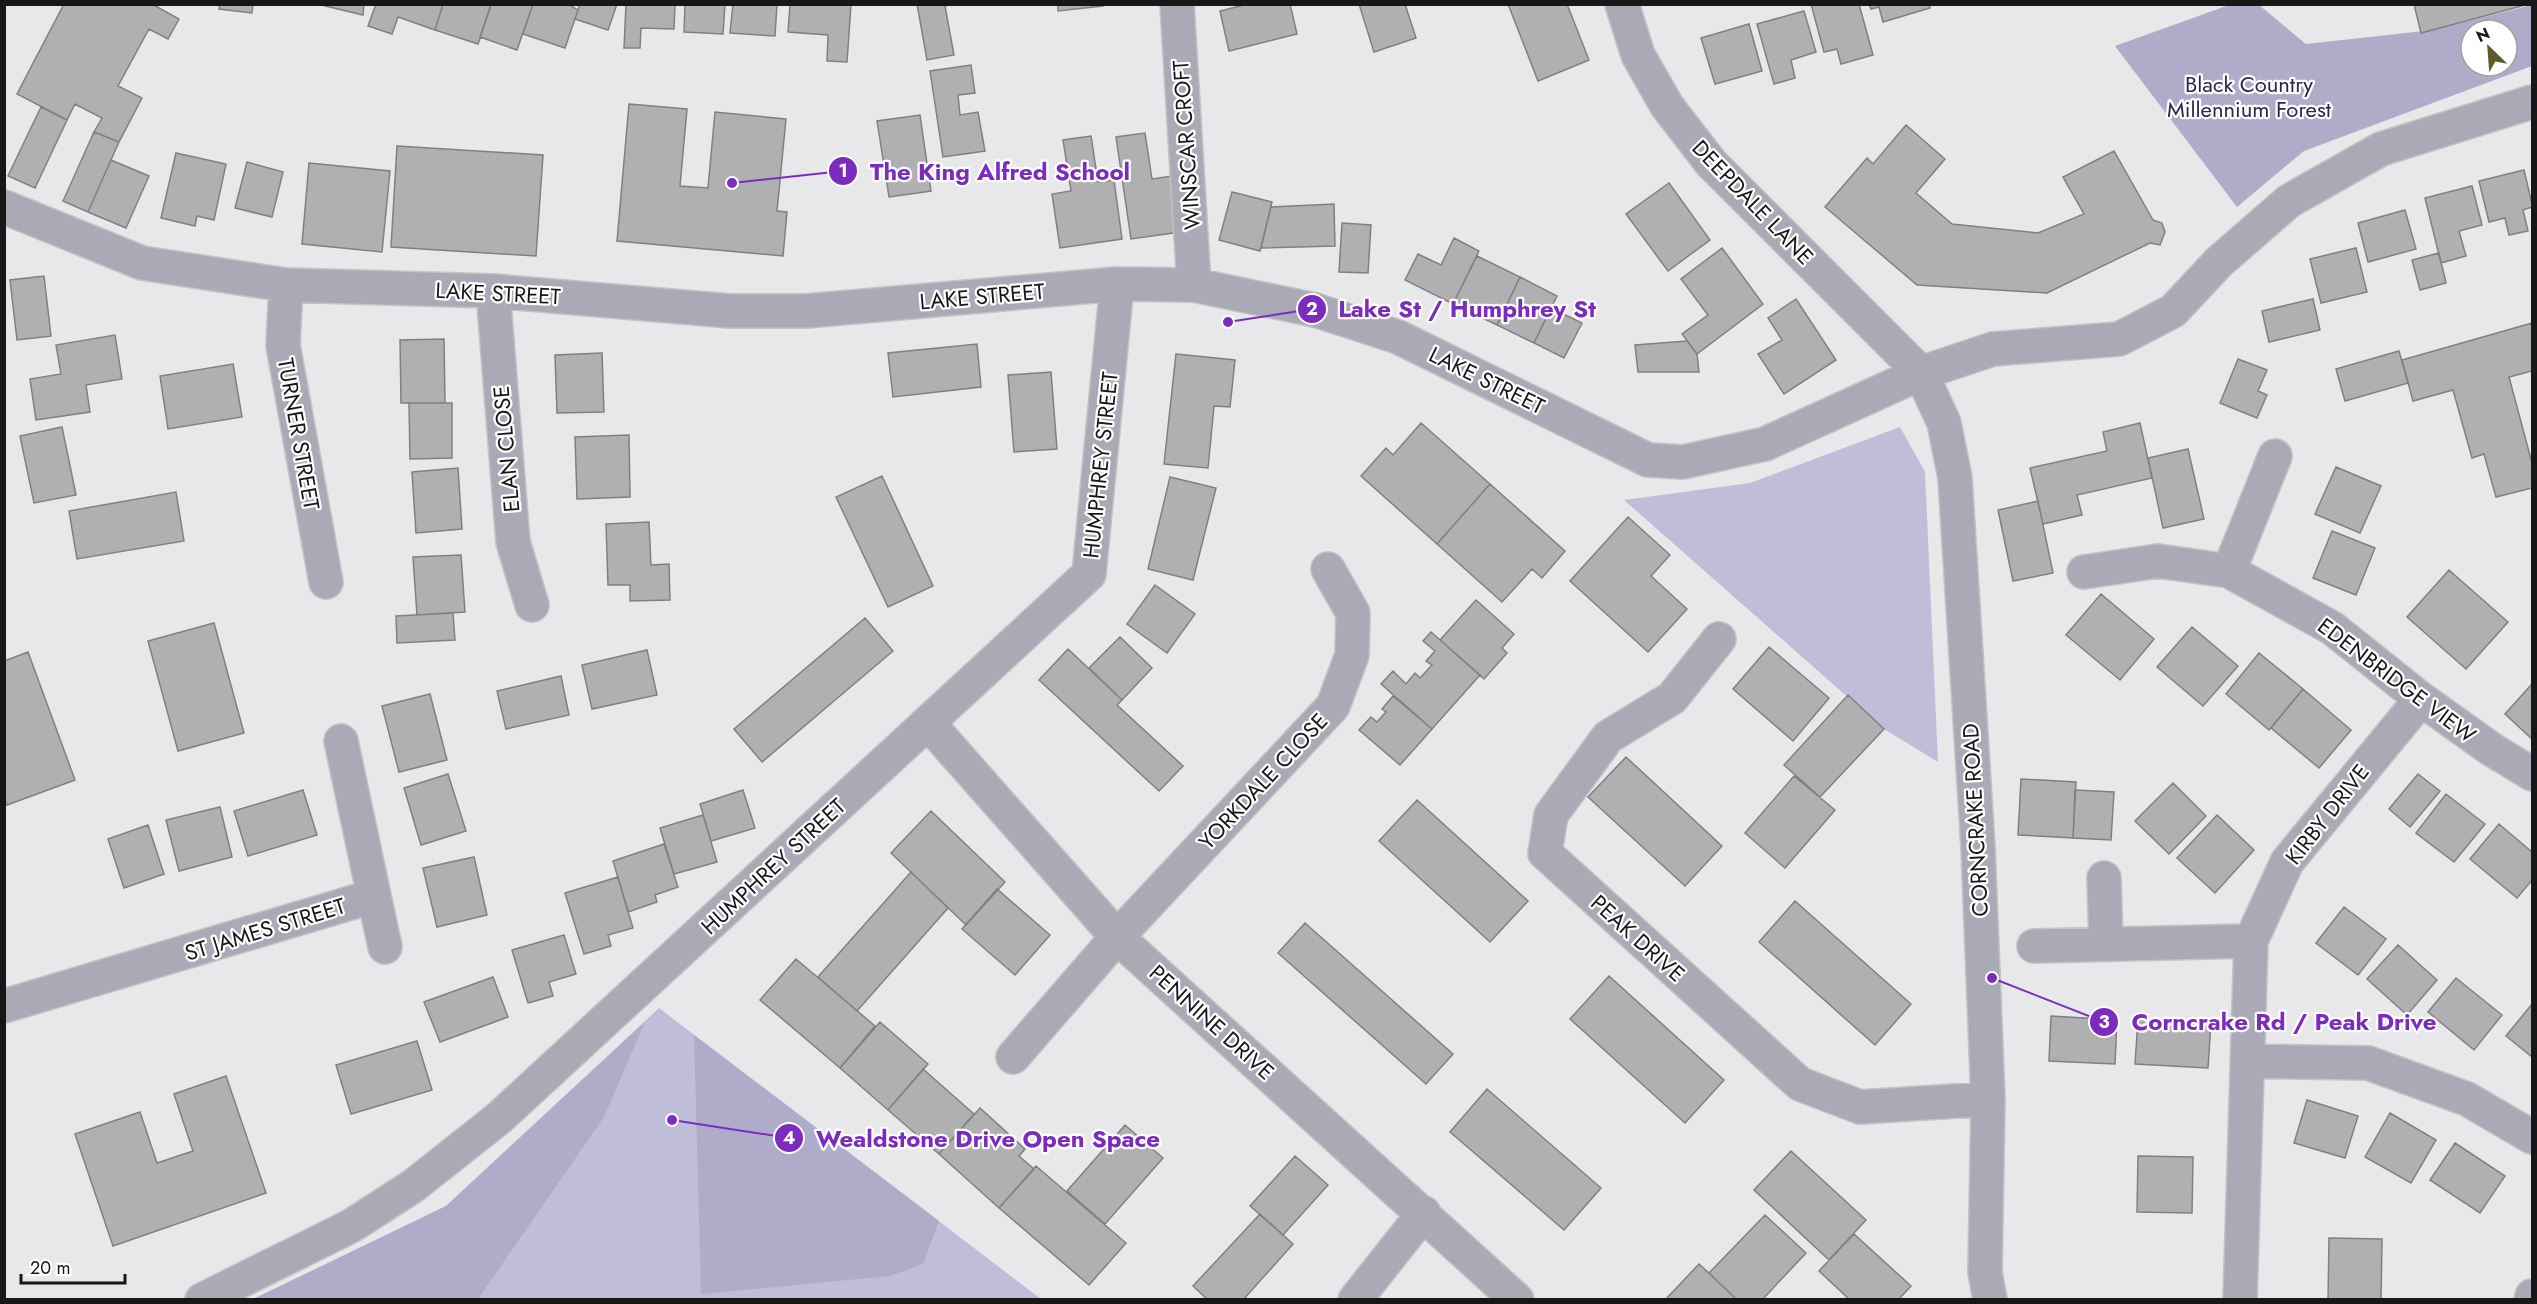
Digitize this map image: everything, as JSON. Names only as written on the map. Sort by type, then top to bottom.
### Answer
[{"type":"street","name":"WINSCAR CROFT","points":[[1177,4],[1194,285]]},
{"type":"street","name":"DEEPDALE LANE","points":[[1622,4],[1638,55],[1666,106],[1712,163],[1921,373]]},
{"type":"street","name":"LAKE STREET","points":[[4,207],[142,263],[286,285],[493,291],[730,311],[806,311],[1117,284],[1194,285],[1315,310],[1398,337],[1648,460],[1683,462],[1765,444],[1921,373],[1993,349],[2119,339],[2173,311],[2219,262],[2289,201],[2381,149],[2532,102]]},
{"type":"street","name":"HUMPHREY STREET","points":[[202,1299],[351,1226],[413,1186],[499,1118],[929,724],[1089,574],[1117,284]]},
{"type":"street","name":"TURNER STREET","points":[[286,285],[283,345],[326,582]]},
{"type":"street","name":"ELAN CLOSE","points":[[493,291],[513,542],[532,605]]},
{"type":"street","name":"CORNCRAKE ROAD","points":[[1921,373],[1944,423],[1954,478],[1978,847],[1988,1099],[1988,1286]]},
{"type":"street","points":[[2229,571],[2274,456]]},
{"type":"street","name":"EDENBRIDGE VIEW","points":[[2084,572],[2158,561],[2229,571],[2332,628],[2421,699],[2532,774]]},
{"type":"street","name":"YORKDALE CLOSE","points":[[1013,1057],[1117,937],[1334,706],[1352,656],[1353,613],[1328,569]]},
{"type":"street","name":"PEAK DRIVE","points":[[1719,639],[1672,698],[1608,737],[1551,815],[1545,853],[1800,1084],[1860,1107],[1988,1099]]},
{"type":"street","name":"KIRBY DRIVE","points":[[2240,1299],[2251,940],[2287,862],[2421,699]]},
{"type":"street","name":"PENNINE DRIVE","points":[[929,724],[1117,937],[1517,1299]]},
{"type":"street","name":"ST JAMES STREET","points":[[4,1006],[374,896],[341,741]]},
{"type":"street","points":[[2104,878],[2106,945]]},
{"type":"street","points":[[374,896],[385,947]]},
{"type":"street","points":[[2034,946],[2251,940]]},
{"type":"street","points":[[2248,1061],[2368,1063],[2467,1099],[2532,1137]]},
{"type":"street","points":[[1355,1299],[1424,1214]]},
{"type":"shaded area","points":[[1900,427],[1925,472],[1938,762],[1884,729],[1624,500],[1750,483]]},
{"type":"shaded area","points":[[659,1008],[1041,1299],[253,1300],[446,1206]]},
{"type":"green space","name":"Black Country Millennium Forest","points":[[2229,5],[2259,5],[2306,44],[2433,30],[2459,23],[2459,78],[2500,78],[2304,151],[2237,207],[2115,46]]},
{"type":"green space","name":"Black Country Millennium Forest","points":[[2532,5],[2532,66],[2519,71],[2519,18],[2481,18]]},
{"type":"green space","points":[[645,1022],[604,1117],[478,1299],[253,1299],[446,1206]]},
{"type":"green space","points":[[694,1035],[939,1221],[923,1264],[890,1276],[701,1294]]},
{"type":"building","points":[[64,4],[152,4],[179,19],[168,39],[149,29],[118,86],[142,98],[119,142],[94,132],[102,118],[75,104],[67,120],[17,94]]},
{"type":"building","points":[[220,4],[253,4],[252,13],[219,9]]},
{"type":"building","points":[[317,4],[364,4],[363,15]]},
{"type":"building","points":[[376,4],[443,4],[435,30],[398,17],[392,34],[368,26]]},
{"type":"building","points":[[443,4],[491,5],[478,44],[435,30]]},
{"type":"building","points":[[491,4],[533,4],[517,50],[480,37]]},
{"type":"building","points":[[533,4],[568,4],[578,10],[565,48],[523,34]]},
{"type":"building","points":[[580,4],[617,4],[608,30],[575,19]]},
{"type":"building","points":[[626,4],[675,4],[674,29],[641,28],[640,48],[624,48]]},
{"type":"building","points":[[685,4],[725,4],[723,34],[684,32]]},
{"type":"building","points":[[733,4],[777,4],[775,36],[730,33]]},
{"type":"building","points":[[790,4],[851,4],[847,62],[827,61],[828,35],[788,32]]},
{"type":"building","points":[[917,4],[953,4],[945,6],[954,55],[927,60]]},
{"type":"building","points":[[1058,4],[1103,4],[1103,6],[1058,11]]},
{"type":"building","points":[[1248,4],[1290,4],[1297,34],[1229,51],[1220,11]]},
{"type":"building","points":[[1359,4],[1405,4],[1416,38],[1374,52]]},
{"type":"building","points":[[1508,4],[1567,4],[1589,60],[1538,81]]},
{"type":"building","points":[[1811,4],[1859,4],[1873,55],[1841,64],[1837,49],[1824,52]]},
{"type":"building","points":[[1869,4],[1929,4],[1930,8],[1883,22],[1879,7],[1871,9]]},
{"type":"building","points":[[2414,4],[2529,4],[2477,18],[2459,18],[2459,23],[2421,33]]},
{"type":"building","points":[[1804,11],[1816,52],[1791,60],[1795,78],[1774,84],[1757,24]]},
{"type":"building","points":[[1749,24],[1762,71],[1715,84],[1701,38]]},
{"type":"building","points":[[971,65],[975,93],[958,95],[960,115],[978,112],[985,151],[943,157],[930,71]]},
{"type":"building","points":[[629,104],[687,109],[680,186],[708,188],[715,112],[786,119],[777,211],[787,212],[783,256],[617,241]]},
{"type":"building","points":[[41,107],[67,120],[35,188],[8,176]]},
{"type":"building","points":[[920,115],[931,191],[889,197],[877,121]]},
{"type":"building","points":[[1906,125],[1945,159],[1916,193],[1952,224],[2038,233],[2084,214],[2063,177],[2114,151],[2153,220],[2162,223],[2165,232],[2160,245],[2150,243],[2047,293],[1917,285],[1825,207],[1867,158],[1873,164]]},
{"type":"building","points":[[94,132],[119,142],[88,212],[63,201]]},
{"type":"building","points":[[1145,133],[1152,179],[1172,176],[1180,232],[1131,239],[1116,137]]},
{"type":"building","points":[[1091,136],[1098,182],[1114,180],[1122,239],[1060,248],[1052,194],[1071,191],[1063,140]]},
{"type":"building","points":[[397,146],[543,155],[536,256],[391,247]]},
{"type":"building","points":[[176,153],[226,164],[214,220],[197,216],[195,226],[161,218]]},
{"type":"building","points":[[111,160],[149,176],[126,228],[88,212]]},
{"type":"building","points":[[247,162],[283,172],[272,217],[235,208]]},
{"type":"building","points":[[309,163],[390,171],[382,252],[302,244]]},
{"type":"building","points":[[2524,170],[2532,204],[2532,207],[2523,210],[2528,231],[2509,235],[2505,218],[2489,222],[2479,181]]},
{"type":"building","points":[[1669,183],[1710,240],[1668,271],[1626,214]]},
{"type":"building","points":[[2472,186],[2482,225],[2459,231],[2466,256],[2441,263],[2425,198]]},
{"type":"building","points":[[1232,192],[1272,202],[1260,251],[1219,240]]},
{"type":"building","points":[[1334,204],[1335,246],[1261,248],[1271,207]]},
{"type":"building","points":[[2405,210],[2416,249],[2368,262],[2358,223]]},
{"type":"building","points":[[1342,223],[1371,225],[1368,273],[1339,272]]},
{"type":"building","points":[[1454,238],[1479,251],[1453,304],[1405,280],[1418,254],[1441,265]]},
{"type":"building","points":[[1722,248],[1763,304],[1697,354],[1682,334],[1708,315],[1681,279]]},
{"type":"building","points":[[2356,248],[2367,292],[2321,303],[2310,259]]},
{"type":"building","points":[[2439,253],[2446,283],[2420,290],[2412,260]]},
{"type":"building","points":[[1477,256],[1520,277],[1497,325],[1453,304]]},
{"type":"building","points":[[44,276],[51,336],[17,340],[10,280]]},
{"type":"building","points":[[1520,277],[1557,296],[1534,343],[1497,325]]},
{"type":"building","points":[[1796,299],[1836,360],[1784,394],[1758,354],[1782,340],[1768,318]]},
{"type":"building","points":[[2313,299],[2320,330],[2269,342],[2262,311]]},
{"type":"building","points":[[1551,308],[1582,323],[1564,358],[1534,343]]},
{"type":"building","points":[[2532,323],[2532,371],[2509,377],[2532,463],[2532,488],[2496,497],[2484,454],[2472,458],[2453,390],[2413,401],[2402,360]]},
{"type":"building","points":[[115,335],[122,379],[86,385],[90,412],[36,420],[30,379],[61,374],[56,345]]},
{"type":"building","points":[[444,339],[445,403],[401,403],[400,340]]},
{"type":"building","points":[[1687,341],[1697,354],[1699,372],[1638,372],[1635,345]]},
{"type":"building","points":[[977,344],[981,387],[893,397],[888,353]]},
{"type":"building","points":[[2399,351],[2408,383],[2345,401],[2336,369]]},
{"type":"building","points":[[602,353],[604,412],[557,413],[555,355]]},
{"type":"building","points":[[1176,354],[1235,360],[1230,407],[1214,406],[1208,468],[1164,464]]},
{"type":"building","points":[[2238,359],[2267,370],[2258,391],[2267,395],[2257,418],[2220,403]]},
{"type":"building","points":[[233,364],[242,417],[168,429],[160,376]]},
{"type":"building","points":[[1051,372],[1057,449],[1014,452],[1008,375]]},
{"type":"building","points":[[409,403],[452,403],[452,458],[410,459]]},
{"type":"building","points":[[1421,423],[1490,484],[1437,544],[1361,476],[1386,448],[1393,455]]},
{"type":"building","points":[[2140,423],[2152,478],[2077,495],[2082,515],[2043,524],[2030,468],[2107,451],[2103,432]]},
{"type":"building","points":[[62,427],[76,495],[34,503],[20,436]]},
{"type":"building","points":[[629,435],[630,497],[577,499],[575,437]]},
{"type":"building","points":[[2188,449],[2204,519],[2163,528],[2148,458]]},
{"type":"building","points":[[2336,467],[2381,486],[2360,533],[2315,514]]},
{"type":"building","points":[[458,468],[462,529],[416,533],[412,472]]},
{"type":"building","points":[[882,476],[933,586],[888,607],[836,497]]},
{"type":"building","points":[[1170,477],[1216,488],[1193,580],[1148,569]]},
{"type":"building","points":[[1490,484],[1565,551],[1542,578],[1532,569],[1502,602],[1437,544]]},
{"type":"building","points":[[176,492],[184,541],[77,559],[69,511]]},
{"type":"building","points":[[2038,501],[2053,573],[2013,581],[1998,510]]},
{"type":"building","points":[[1628,517],[1670,555],[1651,576],[1687,609],[1648,652],[1570,581]]},
{"type":"building","points":[[649,522],[651,565],[669,564],[670,600],[630,601],[630,585],[608,585],[606,524]]},
{"type":"building","points":[[2332,531],[2375,548],[2356,595],[2313,578]]},
{"type":"building","points":[[461,555],[465,612],[417,615],[413,557]]},
{"type":"building","points":[[2449,570],[2508,622],[2466,669],[2407,617]]},
{"type":"building","points":[[1155,585],[1195,614],[1167,653],[1127,624]]},
{"type":"building","points":[[2101,594],[2154,639],[2120,680],[2066,635]]},
{"type":"building","points":[[1476,600],[1514,634],[1502,648],[1507,653],[1484,679],[1440,640]]},
{"type":"building","points":[[453,613],[455,640],[397,643],[396,616]]},
{"type":"building","points":[[865,618],[893,651],[762,762],[734,729]]},
{"type":"building","points":[[214,623],[244,733],[178,751],[148,641]]},
{"type":"building","points":[[2192,627],[2238,666],[2203,706],[2157,667]]},
{"type":"building","points":[[1431,632],[1480,675],[1432,729],[1381,684],[1393,671],[1406,684],[1415,673],[1420,678],[1432,665],[1426,661],[1435,651],[1423,641]]},
{"type":"building","points":[[1120,637],[1152,668],[1122,700],[1089,668]]},
{"type":"building","points":[[1769,647],[1829,698],[1793,741],[1733,689]]},
{"type":"building","points":[[1068,649],[1122,700],[1117,705],[1183,766],[1159,791],[1039,680]]},
{"type":"building","points":[[647,650],[657,695],[592,709],[582,665]]},
{"type":"building","points":[[28,652],[75,780],[7,805],[4,798],[4,661]]},
{"type":"building","points":[[2259,653],[2303,689],[2269,730],[2226,694]]},
{"type":"building","points":[[561,676],[569,715],[506,729],[497,691]]},
{"type":"building","points":[[2532,684],[2532,739],[2505,714]]},
{"type":"building","points":[[2303,689],[2351,730],[2319,768],[2271,728]]},
{"type":"building","points":[[430,694],[447,760],[399,772],[382,706]]},
{"type":"building","points":[[1848,695],[1884,729],[1820,797],[1784,765]]},
{"type":"building","points":[[1393,696],[1432,729],[1400,765],[1359,730],[1371,717],[1377,722],[1386,712],[1382,709]]},
{"type":"building","points":[[1626,757],[1722,846],[1685,886],[1588,797]]},
{"type":"building","points":[[448,774],[466,831],[421,845],[404,788]]},
{"type":"building","points":[[2418,774],[2440,791],[2410,827],[2389,809]]},
{"type":"building","points":[[1794,776],[1835,810],[1785,868],[1745,833]]},
{"type":"building","points":[[2021,779],[2076,782],[2073,838],[2018,835]]},
{"type":"building","points":[[2173,783],[2206,816],[2169,854],[2135,821]]},
{"type":"building","points":[[303,790],[317,835],[248,856],[234,811]]},
{"type":"building","points":[[743,790],[755,828],[711,841],[700,804]]},
{"type":"building","points":[[2075,790],[2114,792],[2111,840],[2073,838]]},
{"type":"building","points":[[2446,794],[2485,824],[2454,862],[2416,833]]},
{"type":"building","points":[[1417,800],[1528,901],[1490,942],[1379,841]]},
{"type":"building","points":[[220,807],[232,857],[179,871],[166,820]]},
{"type":"building","points":[[931,811],[1005,882],[966,925],[891,853]]},
{"type":"building","points":[[703,815],[717,862],[674,874],[660,828]]},
{"type":"building","points":[[2217,815],[2254,850],[2215,893],[2177,858]]},
{"type":"building","points":[[2499,824],[2532,852],[2532,880],[2517,898],[2470,859]]},
{"type":"building","points":[[148,825],[164,874],[124,888],[108,839]]},
{"type":"building","points":[[664,844],[678,887],[655,895],[657,902],[628,912],[613,861]]},
{"type":"building","points":[[474,857],[487,915],[437,927],[423,868]]},
{"type":"building","points":[[911,872],[948,908],[857,1011],[818,977]]},
{"type":"building","points":[[618,877],[633,928],[608,935],[611,946],[584,954],[565,893]]},
{"type":"building","points":[[997,889],[1050,935],[1015,975],[962,929]]},
{"type":"building","points":[[1795,901],[1911,1004],[1875,1045],[1759,942]]},
{"type":"building","points":[[2344,907],[2386,939],[2358,975],[2316,943]]},
{"type":"building","points":[[1305,923],[1453,1054],[1426,1084],[1278,953]]},
{"type":"building","points":[[564,935],[576,974],[549,982],[553,996],[528,1003],[512,950]]},
{"type":"building","points":[[2398,945],[2437,980],[2407,1015],[2367,979]]},
{"type":"building","points":[[796,959],[875,1026],[840,1068],[760,1000]]},
{"type":"building","points":[[1609,976],[1724,1080],[1685,1123],[1570,1019]]},
{"type":"building","points":[[493,977],[508,1017],[440,1042],[424,1002]]},
{"type":"building","points":[[2456,978],[2502,1015],[2474,1050],[2428,1012]]},
{"type":"building","points":[[2532,1004],[2532,1057],[2506,1036]]},
{"type":"building","points":[[2051,1016],[2117,1020],[2115,1064],[2049,1061]]},
{"type":"building","points":[[2138,1019],[2211,1022],[2208,1068],[2135,1064]]},
{"type":"building","points":[[880,1022],[928,1064],[888,1110],[840,1068]]},
{"type":"building","points":[[417,1041],[432,1090],[351,1114],[336,1065]]},
{"type":"building","points":[[923,1069],[974,1114],[939,1154],[888,1110]]},
{"type":"building","points":[[226,1076],[266,1193],[113,1246],[75,1134],[140,1112],[157,1163],[193,1151],[174,1094]]},
{"type":"building","points":[[1487,1089],[1601,1188],[1564,1230],[1450,1132]]},
{"type":"building","points":[[2307,1100],[2358,1116],[2345,1158],[2294,1143]]},
{"type":"building","points":[[980,1108],[1025,1149],[1019,1156],[1034,1169],[999,1208],[939,1154]]},
{"type":"building","points":[[2390,1113],[2436,1140],[2411,1183],[2365,1157]]},
{"type":"building","points":[[1125,1125],[1163,1158],[1105,1224],[1067,1191]]},
{"type":"building","points":[[2455,1143],[2505,1176],[2480,1213],[2430,1180]]},
{"type":"building","points":[[1791,1151],[1866,1220],[1829,1260],[1754,1190]]},
{"type":"building","points":[[1295,1156],[1328,1185],[1283,1235],[1250,1206]]},
{"type":"building","points":[[2138,1156],[2193,1157],[2192,1213],[2137,1212]]},
{"type":"building","points":[[1036,1166],[1126,1243],[1089,1285],[999,1208]]},
{"type":"building","points":[[1260,1214],[1293,1244],[1243,1300],[1208,1300],[1193,1286]]},
{"type":"building","points":[[1765,1215],[1806,1253],[1762,1300],[1737,1300],[1709,1273]]},
{"type":"building","points":[[1854,1234],[1911,1286],[1898,1300],[1850,1300],[1819,1271]]},
{"type":"building","points":[[2329,1238],[2382,1239],[2381,1300],[2328,1300]]},
{"type":"building","points":[[1699,1264],[1709,1273],[1737,1300],[1665,1300]]},
{"type":"place","name":"The King Alfred School","points":[[732,183]]},
{"type":"place","name":"Lake St / Humphrey St","points":[[1228,322]]},
{"type":"place","name":"Corncrake Rd / Peak Drive","points":[[1992,978]]},
{"type":"place","name":"Wealdstone Drive Open Space","points":[[672,1120]]}]
